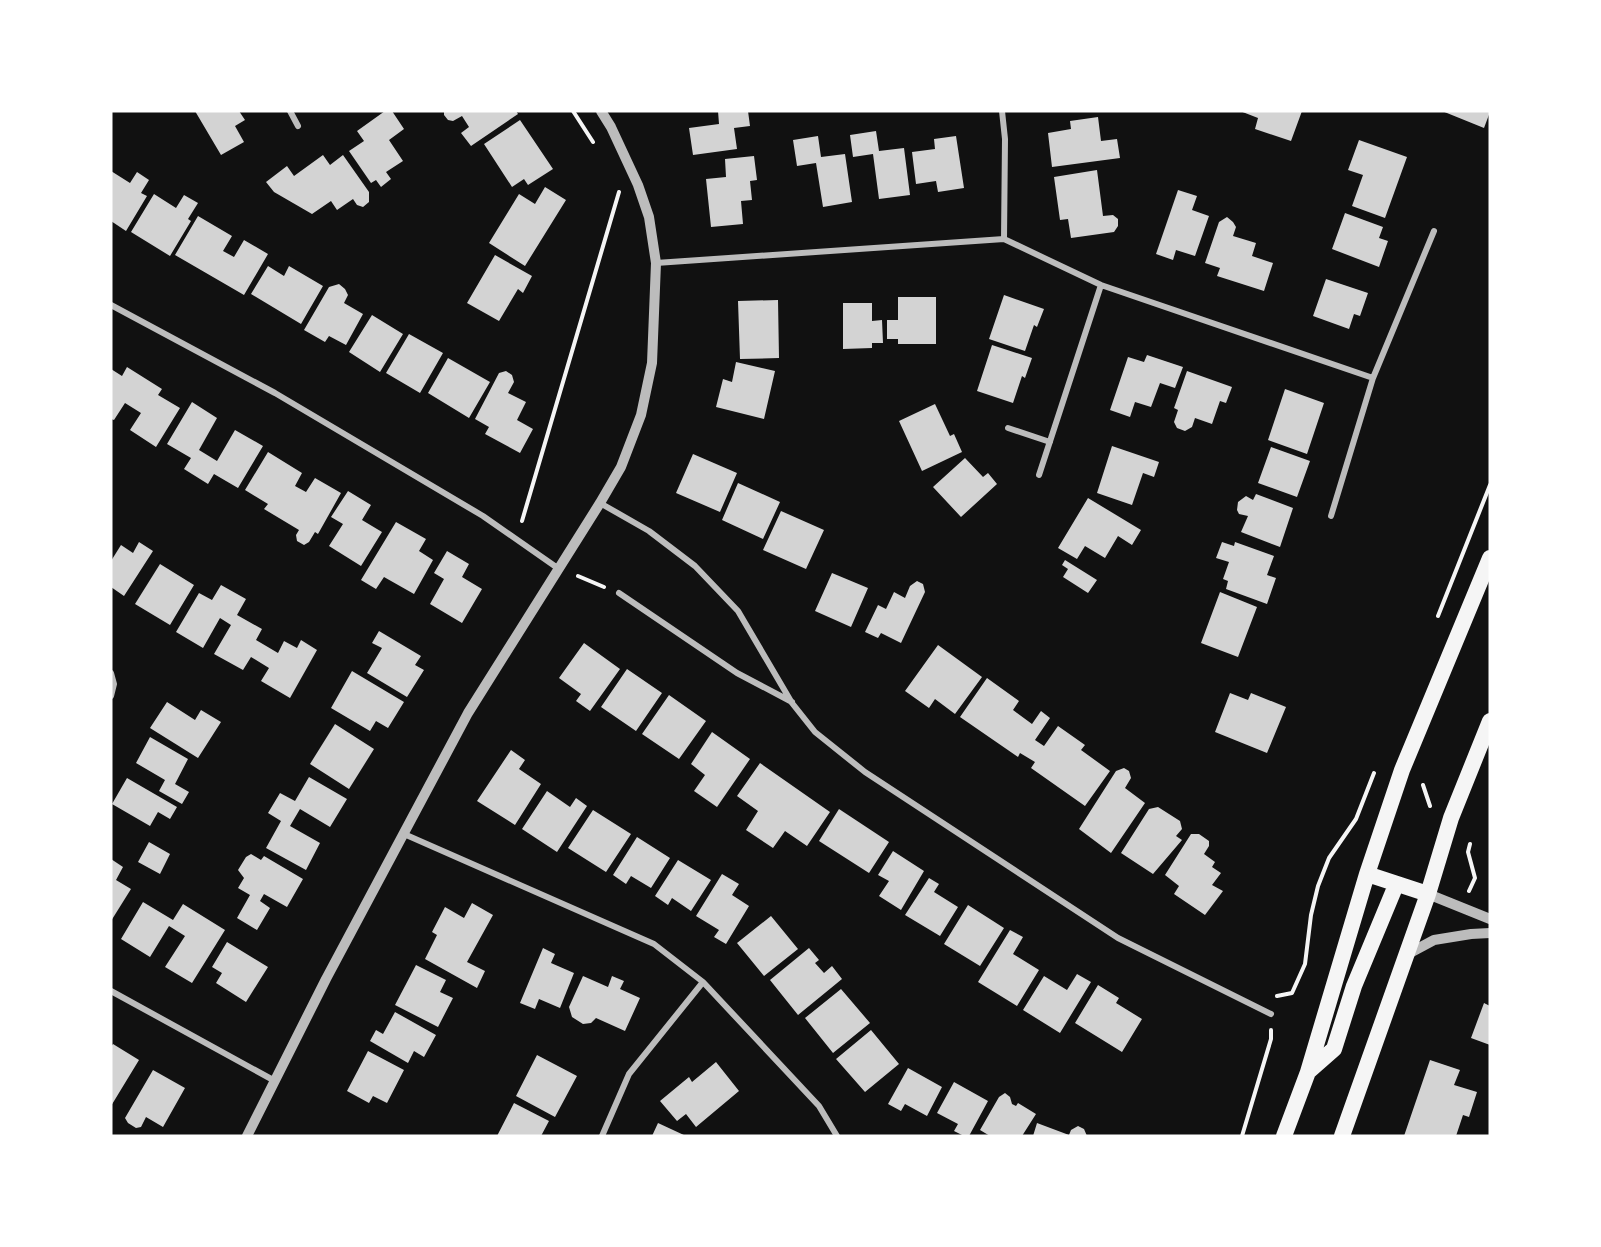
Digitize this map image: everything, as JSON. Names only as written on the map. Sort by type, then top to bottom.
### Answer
[{"type":"highway","points":[[1284,1136],[1308,1072],[1367,874],[1402,770],[1490,558]]},
{"type":"highway","points":[[1342,1136],[1428,894],[1451,818],[1490,721]]},
{"type":"highway","points":[[1367,874],[1428,894]]},
{"type":"highway","points":[[1308,1072],[1334,1049],[1354,986],[1396,885]]},
{"type":"street","points":[[290,111],[298,126]]},
{"type":"street","points":[[247,1136],[326,979],[468,713],[621,467],[641,415],[652,363],[656,263],[649,218],[638,185],[601,111]]},
{"type":"street","points":[[1002,111],[1005,139],[1004,239]]},
{"type":"street","points":[[1331,516],[1373,378],[1434,231]]},
{"type":"street","points":[[656,263],[1004,239],[1101,285],[1373,378]]},
{"type":"street","points":[[1039,475],[1101,285]]},
{"type":"street","points":[[111,306],[275,393],[473,510],[559,569]]},
{"type":"street","points":[[1008,428],[1050,442]]},
{"type":"street","points":[[600,503],[649,531],[695,566],[738,611],[792,703],[815,732],[865,772],[1118,938],[1271,1014]]},
{"type":"street","points":[[619,592],[737,673],[792,703]]},
{"type":"street","points":[[111,673],[114,684],[111,696]]},
{"type":"street","points":[[404,834],[654,944],[703,982],[819,1106],[837,1136]]},
{"type":"street","points":[[1428,894],[1490,919]]},
{"type":"street","points":[[1406,954],[1434,940],[1490,933]]},
{"type":"street","points":[[602,1136],[629,1074],[703,982]]},
{"type":"street","points":[[111,991],[275,1081]]},
{"type":"path","points":[[573,111],[596,146]]},
{"type":"path","points":[[517,539],[619,191],[614,182]]},
{"type":"path","points":[[559,569],[619,592]]},
{"type":"path","points":[[1277,995],[1292,993],[1305,964],[1311,915],[1318,886],[1329,858],[1356,819],[1380,760],[1420,776],[1431,811],[1473,827],[1468,852],[1475,878],[1461,907]]},
{"type":"path","points":[[1242,1136],[1271,1039],[1271,1014]]},
{"type":"building","points":[[195,111],[239,111],[245,120],[235,126],[244,142],[221,155]]},
{"type":"building","points":[[385,111],[392,111],[404,129],[389,140],[403,161],[386,172],[391,179],[381,187],[376,180],[371,183],[349,151],[364,141],[357,131]]},
{"type":"building","points":[[444,111],[516,111],[518,114],[471,146],[461,133],[469,127],[462,116],[453,121],[448,120]]},
{"type":"building","points":[[718,111],[748,111],[750,126],[734,128],[737,149],[693,155],[689,128],[719,124]]},
{"type":"building","points":[[1240,111],[1302,111],[1291,141],[1255,129],[1258,118]]},
{"type":"building","points":[[1442,111],[1490,111],[1490,112],[1484,128]]},
{"type":"building","points":[[1098,117],[1101,141],[1117,139],[1120,158],[1052,167],[1048,133],[1071,129],[1070,121]]},
{"type":"building","points":[[520,120],[553,169],[528,185],[524,179],[512,187],[484,144]]},
{"type":"building","points":[[876,131],[879,151],[904,148],[910,195],[879,199],[873,154],[853,157],[850,135]]},
{"type":"building","points":[[818,136],[821,157],[845,154],[852,202],[823,207],[816,163],[797,166],[793,140]]},
{"type":"building","points":[[956,136],[964,188],[938,192],[936,181],[916,184],[912,152],[935,149],[934,139]]},
{"type":"building","points":[[1359,140],[1407,157],[1385,218],[1352,206],[1363,175],[1348,170]]},
{"type":"building","points":[[323,155],[330,165],[343,155],[369,192],[369,202],[363,207],[357,205],[353,199],[337,210],[331,201],[312,214],[274,192],[266,182],[287,166],[294,176]]},
{"type":"building","points":[[754,156],[757,180],[750,181],[752,200],[741,201],[743,224],[711,227],[706,179],[726,177],[725,159]]},
{"type":"building","points":[[1097,170],[1103,216],[1113,215],[1118,219],[1118,226],[1114,232],[1071,238],[1068,219],[1060,220],[1054,177]]},
{"type":"building","points":[[111,171],[130,183],[137,172],[149,180],[141,193],[147,196],[126,231],[111,221]]},
{"type":"building","points":[[545,187],[566,200],[525,266],[489,243],[519,194],[535,204]]},
{"type":"building","points":[[1178,190],[1197,196],[1192,210],[1209,216],[1195,256],[1176,250],[1173,260],[1156,254]]},
{"type":"building","points":[[154,194],[176,208],[184,195],[198,203],[188,219],[191,221],[170,256],[131,232]]},
{"type":"building","points":[[1345,213],[1383,227],[1379,238],[1388,241],[1379,267],[1332,249]]},
{"type":"building","points":[[198,216],[232,236],[223,251],[234,257],[244,240],[268,254],[244,295],[175,255]]},
{"type":"building","points":[[1227,217],[1236,227],[1233,236],[1256,243],[1252,256],[1273,263],[1264,291],[1217,276],[1220,268],[1205,263],[1219,222]]},
{"type":"building","points":[[495,255],[532,276],[523,293],[518,289],[499,321],[467,303]]},
{"type":"building","points":[[268,266],[284,276],[289,266],[323,286],[301,324],[251,294]]},
{"type":"building","points":[[1326,279],[1368,293],[1360,316],[1354,314],[1349,329],[1313,316]]},
{"type":"building","points":[[339,284],[348,295],[344,303],[363,314],[346,345],[329,336],[325,342],[304,330],[329,287]]},
{"type":"building","points":[[1004,295],[1044,309],[1037,327],[1034,325],[1025,351],[989,339]]},
{"type":"building","points":[[898,297],[936,297],[936,344],[898,344],[898,339],[887,339],[887,320],[898,320]]},
{"type":"building","points":[[778,300],[779,358],[740,359],[738,301]]},
{"type":"building","points":[[843,303],[872,303],[872,321],[882,320],[883,343],[872,343],[872,348],[843,349]]},
{"type":"building","points":[[372,315],[403,334],[380,372],[349,352]]},
{"type":"building","points":[[409,334],[443,353],[420,393],[386,373]]},
{"type":"building","points":[[992,345],[1032,358],[1025,378],[1022,376],[1013,403],[977,391]]},
{"type":"building","points":[[1147,355],[1183,367],[1175,388],[1160,383],[1151,407],[1135,402],[1130,417],[1110,410],[1128,357],[1144,362]]},
{"type":"building","points":[[448,358],[490,382],[469,418],[428,393]]},
{"type":"building","points":[[736,362],[775,371],[764,419],[716,407],[723,379],[732,382]]},
{"type":"building","points":[[127,367],[162,389],[158,395],[180,408],[156,447],[130,430],[141,413],[125,403],[114,420],[111,419],[111,369],[122,376]]},
{"type":"building","points":[[506,371],[512,375],[514,382],[508,393],[526,402],[517,420],[533,429],[520,453],[485,434],[489,427],[475,419],[499,373]]},
{"type":"building","points":[[1187,371],[1232,387],[1226,403],[1220,401],[1212,424],[1195,418],[1192,427],[1185,431],[1177,428],[1174,422],[1178,410],[1174,408]]},
{"type":"building","points":[[1285,389],[1324,403],[1307,454],[1268,440]]},
{"type":"building","points":[[192,402],[217,418],[199,450],[217,461],[235,430],[263,446],[238,488],[214,474],[208,484],[184,469],[191,458],[167,444]]},
{"type":"building","points":[[935,404],[950,436],[954,434],[962,452],[922,471],[899,421]]},
{"type":"building","points":[[1112,446],[1159,462],[1154,477],[1143,473],[1132,505],[1097,493]]},
{"type":"building","points":[[1271,447],[1310,461],[1297,497],[1258,483]]},
{"type":"building","points":[[268,452],[302,473],[295,486],[306,492],[315,478],[341,493],[318,534],[315,532],[309,542],[304,545],[297,541],[296,535],[299,530],[264,509],[268,504],[245,490]]},
{"type":"building","points":[[693,454],[737,473],[720,512],[676,493]]},
{"type":"building","points":[[965,458],[983,477],[988,473],[997,484],[961,517],[933,487]]},
{"type":"building","points":[[738,483],[780,502],[763,539],[722,520]]},
{"type":"building","points":[[348,491],[371,505],[362,520],[382,532],[361,566],[329,546],[343,524],[331,517]]},
{"type":"building","points":[[1256,494],[1293,508],[1280,547],[1241,532],[1248,516],[1239,514],[1238,502],[1246,496],[1253,500]]},
{"type":"building","points":[[1088,498],[1141,530],[1132,545],[1118,536],[1105,558],[1085,546],[1077,559],[1058,548]]},
{"type":"building","points":[[781,511],[824,530],[806,569],[763,550]]},
{"type":"building","points":[[396,522],[426,539],[419,551],[433,560],[414,594],[384,577],[376,589],[361,580]]},
{"type":"building","points":[[139,542],[153,551],[124,596],[111,587],[111,561],[121,545],[133,553]]},
{"type":"building","points":[[1222,542],[1234,546],[1235,542],[1274,556],[1267,575],[1276,578],[1267,604],[1226,589],[1228,581],[1223,579],[1229,562],[1216,558]]},
{"type":"building","points":[[447,551],[469,564],[462,577],[482,589],[462,623],[430,604],[444,579],[434,573]]},
{"type":"building","points":[[1065,560],[1097,580],[1088,593],[1063,577],[1068,569],[1062,565]]},
{"type":"building","points":[[160,564],[194,585],[170,625],[135,604]]},
{"type":"building","points":[[832,573],[868,588],[851,627],[815,611]]},
{"type":"building","points":[[917,581],[923,584],[925,592],[901,643],[881,633],[878,638],[865,632],[878,605],[886,609],[894,592],[905,598],[910,586]]},
{"type":"building","points":[[221,585],[246,599],[237,615],[262,629],[256,640],[278,653],[284,641],[297,648],[301,640],[317,650],[290,698],[261,681],[269,668],[251,657],[243,670],[214,654],[231,625],[220,618],[203,648],[176,632],[199,593],[212,600]]},
{"type":"building","points":[[1220,592],[1257,607],[1238,657],[1201,643]]},
{"type":"building","points":[[379,631],[421,656],[415,665],[424,670],[407,697],[367,673],[382,648],[372,643]]},
{"type":"building","points":[[584,643],[620,669],[590,711],[576,701],[581,694],[559,678]]},
{"type":"building","points":[[938,645],[982,677],[955,714],[935,699],[929,708],[905,691]]},
{"type":"building","points":[[627,669],[662,693],[636,731],[601,707]]},
{"type":"building","points":[[352,671],[404,702],[388,728],[376,721],[370,731],[331,708]]},
{"type":"building","points":[[987,678],[1019,701],[1013,710],[1032,724],[1041,711],[1050,718],[1035,740],[1044,746],[1058,726],[1085,745],[1081,750],[1110,771],[1085,806],[1031,768],[1035,762],[1020,753],[1018,757],[960,717]]},
{"type":"building","points":[[1230,693],[1248,700],[1251,693],[1286,707],[1267,753],[1215,732]]},
{"type":"building","points":[[669,695],[706,721],[679,759],[642,734]]},
{"type":"building","points":[[167,702],[195,720],[201,710],[221,722],[198,758],[150,728]]},
{"type":"building","points":[[335,724],[374,749],[349,789],[310,764]]},
{"type":"building","points":[[712,732],[750,759],[717,807],[694,791],[705,775],[691,764]]},
{"type":"building","points":[[150,737],[188,759],[175,784],[189,792],[182,804],[159,791],[165,780],[136,763]]},
{"type":"building","points":[[511,750],[525,760],[519,769],[541,784],[515,825],[477,801]]},
{"type":"building","points":[[760,763],[830,812],[807,846],[785,831],[773,848],[746,830],[758,811],[737,796]]},
{"type":"building","points":[[1124,768],[1129,771],[1131,778],[1125,788],[1145,803],[1111,853],[1079,829],[1116,771]]},
{"type":"building","points":[[309,777],[347,799],[330,827],[300,809],[290,826],[320,843],[306,870],[266,848],[281,821],[268,813],[280,793],[295,801]]},
{"type":"building","points":[[127,778],[177,807],[170,819],[158,812],[150,826],[112,804]]},
{"type":"building","points":[[547,791],[570,807],[576,798],[587,806],[557,852],[522,829]]},
{"type":"building","points":[[1158,807],[1180,821],[1182,829],[1176,836],[1182,840],[1153,874],[1121,853],[1149,809]]},
{"type":"building","points":[[839,809],[889,842],[869,873],[819,841]]},
{"type":"building","points":[[593,810],[631,834],[606,872],[568,848]]},
{"type":"building","points":[[1191,834],[1199,834],[1209,841],[1204,854],[1215,862],[1212,867],[1221,873],[1212,885],[1223,891],[1205,915],[1174,894],[1179,886],[1165,875]]},
{"type":"building","points":[[637,837],[670,858],[651,888],[631,876],[626,884],[613,875]]},
{"type":"building","points":[[149,842],[170,854],[160,874],[138,862]]},
{"type":"building","points":[[893,851],[924,871],[901,910],[879,896],[889,881],[878,875]]},
{"type":"building","points":[[251,854],[261,860],[264,856],[303,879],[287,907],[264,894],[260,901],[270,908],[257,930],[237,918],[250,895],[238,888],[244,878],[238,870],[246,857]]},
{"type":"building","points":[[111,859],[123,867],[116,880],[131,889],[111,921]]},
{"type":"building","points":[[678,860],[711,880],[691,911],[672,898],[668,905],[655,896]]},
{"type":"building","points":[[722,874],[739,884],[732,895],[749,906],[726,944],[714,937],[719,930],[696,916]]},
{"type":"building","points":[[929,878],[939,884],[934,892],[958,907],[940,936],[905,915]]},
{"type":"building","points":[[143,902],[173,920],[183,904],[225,930],[192,983],[165,967],[185,936],[169,926],[150,957],[121,939]]},
{"type":"building","points":[[472,903],[493,915],[467,962],[485,971],[477,988],[425,959],[437,935],[432,932],[445,907],[464,918]]},
{"type":"building","points":[[968,905],[1004,928],[980,966],[944,944]]},
{"type":"building","points":[[771,916],[798,949],[764,976],[737,943]]},
{"type":"building","points":[[1010,930],[1023,937],[1013,954],[1039,970],[1017,1006],[978,982]]},
{"type":"building","points":[[227,942],[268,967],[246,1002],[216,983],[222,973],[212,967]]},
{"type":"building","points":[[543,948],[555,954],[551,963],[574,973],[560,1008],[539,999],[535,1009],[520,1003]]},
{"type":"building","points":[[809,948],[819,960],[815,963],[824,973],[832,966],[842,979],[798,1015],[770,980]]},
{"type":"building","points":[[416,965],[446,980],[440,992],[453,998],[438,1027],[395,1005]]},
{"type":"building","points":[[1077,974],[1091,982],[1060,1033],[1023,1010],[1044,976],[1067,990]]},
{"type":"building","points":[[583,976],[608,987],[612,976],[624,981],[620,989],[640,998],[625,1031],[596,1018],[591,1023],[583,1024],[572,1017],[569,1007]]},
{"type":"building","points":[[1098,985],[1119,998],[1116,1003],[1142,1019],[1122,1052],[1075,1023]]},
{"type":"building","points":[[841,989],[870,1023],[833,1053],[805,1018]]},
{"type":"building","points":[[1484,1003],[1490,1006],[1490,1045],[1471,1038]]},
{"type":"building","points":[[395,1012],[436,1035],[424,1057],[414,1051],[408,1063],[370,1041],[376,1030],[383,1034]]},
{"type":"building","points":[[871,1030],[899,1064],[865,1092],[836,1059]]},
{"type":"building","points":[[113,1044],[139,1060],[111,1106],[111,1047]]},
{"type":"building","points":[[368,1051],[404,1070],[387,1103],[373,1096],[369,1103],[347,1091]]},
{"type":"building","points":[[537,1055],[577,1076],[555,1117],[516,1096]]},
{"type":"building","points":[[1430,1060],[1460,1070],[1454,1085],[1477,1092],[1469,1117],[1463,1115],[1456,1136],[1404,1136]]},
{"type":"building","points":[[716,1062],[739,1091],[696,1127],[686,1114],[677,1121],[660,1101],[689,1077],[692,1082]]},
{"type":"building","points":[[908,1068],[942,1087],[927,1116],[905,1104],[901,1111],[888,1104]]},
{"type":"building","points":[[153,1070],[185,1088],[163,1127],[146,1117],[141,1127],[136,1128],[125,1118]]},
{"type":"building","points":[[954,1082],[988,1101],[969,1136],[954,1131],[958,1124],[937,1113]]},
{"type":"building","points":[[1005,1093],[1010,1097],[1012,1104],[1016,1106],[1018,1103],[1036,1114],[1022,1136],[990,1136],[980,1130],[999,1097]]},
{"type":"building","points":[[514,1103],[549,1121],[541,1136],[497,1136]]},
{"type":"building","points":[[658,1123],[686,1136],[652,1136]]},
{"type":"building","points":[[1037,1123],[1069,1135],[1071,1130],[1078,1126],[1084,1129],[1087,1136],[1033,1136]]}]
